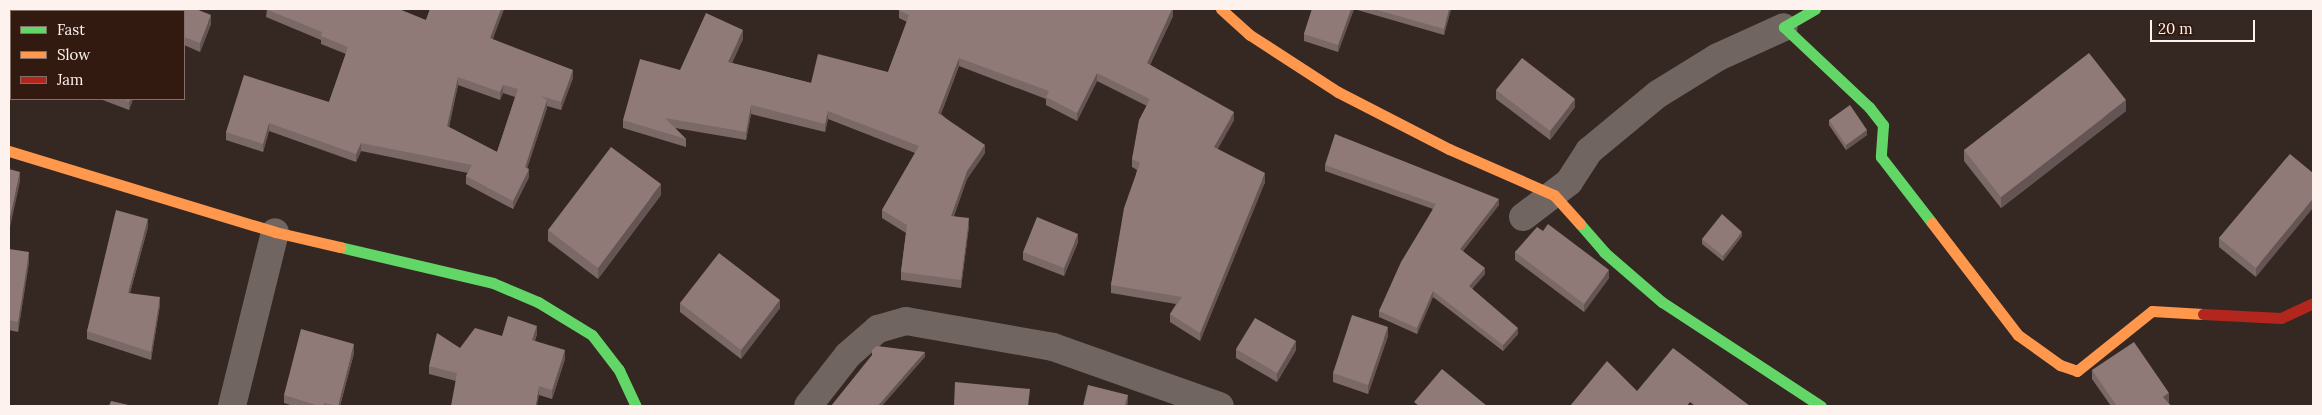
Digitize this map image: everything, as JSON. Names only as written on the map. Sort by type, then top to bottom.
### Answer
[{"type":"street","points":[[1222,9],[1250,35],[1338,92],[1449,149],[1554,195],[1604,252],[1662,302],[1821,406]]},
{"type":"street","points":[[1523,217],[1569,182],[1589,151],[1658,94],[1718,57],[1784,27],[1815,9]]},
{"type":"street","points":[[1784,27],[1869,107],[1882,125],[1881,157],[2018,335],[2060,365],[2077,371],[2152,311],[2281,318],[2313,303]]},
{"type":"street","points":[[9,151],[275,232],[493,283],[538,302],[592,335],[620,370],[636,406]]},
{"type":"street","points":[[232,406],[275,232]]},
{"type":"street","points":[[808,406],[848,355],[878,330],[906,321],[1053,347],[1220,406]]},
{"type":"building","points":[[196,9],[211,15],[200,43],[185,37],[185,10],[162,10]]},
{"type":"building","points":[[266,9],[399,9],[426,20],[430,9],[501,9],[490,38],[573,70],[561,102],[541,96],[547,100],[525,167],[529,169],[513,201],[466,176],[472,165],[361,143],[356,154],[269,123],[263,144],[226,132],[244,75],[329,102],[348,47],[321,36],[322,32]],"holes":[[[458,77],[500,92],[503,85],[518,89],[497,152],[447,126]]]},
{"type":"building","points":[[899,9],[1172,9],[1147,63],[1234,112],[1214,147],[1265,173],[1200,333],[1170,314],[1182,297],[1111,285],[1124,208],[1140,163],[1132,159],[1139,120],[1150,99],[1097,73],[1077,113],[1046,97],[1049,91],[959,58],[938,113],[985,145],[967,171],[951,216],[969,218],[961,280],[901,272],[907,225],[882,210],[919,146],[828,111],[825,124],[751,105],[746,132],[665,118],[686,139],[623,120],[640,59],[680,70],[706,13],[743,30],[728,62],[811,83],[818,54],[888,72],[909,15]]},
{"type":"building","points":[[1312,9],[1351,9],[1338,45],[1304,34]]},
{"type":"building","points":[[1374,9],[1449,9],[1444,29]]},
{"type":"building","points":[[9,10],[10,64],[9,63]]},
{"type":"building","points":[[2089,53],[2126,100],[2001,197],[1964,150]]},
{"type":"building","points":[[1522,58],[1575,99],[1550,131],[1496,90]]},
{"type":"building","points":[[1850,105],[1867,130],[1846,145],[1829,120]]},
{"type":"building","points":[[1335,134],[1499,199],[1460,249],[1485,268],[1469,286],[1518,328],[1503,345],[1433,291],[1417,328],[1379,311],[1401,262],[1436,204],[1325,165]]},
{"type":"building","points":[[611,147],[661,184],[598,268],[548,230]]},
{"type":"building","points":[[2290,154],[2313,173],[2313,199],[2256,268],[2219,238]]},
{"type":"building","points":[[9,169],[20,172],[9,223]]},
{"type":"building","points":[[116,210],[148,219],[128,293],[160,297],[151,352],[87,331]]},
{"type":"building","points":[[1722,214],[1742,232],[1723,256],[1702,239]]},
{"type":"building","points":[[1037,217],[1078,234],[1064,268],[1023,252]]},
{"type":"building","points":[[1548,224],[1609,270],[1584,304],[1515,252],[1537,227],[1543,231]]},
{"type":"building","points":[[9,249],[29,252],[18,322],[9,320]]},
{"type":"building","points":[[719,253],[780,300],[741,350],[680,303]]},
{"type":"building","points":[[1352,315],[1388,327],[1368,385],[1333,373]]},
{"type":"building","points":[[508,316],[537,326],[532,340],[565,350],[552,390],[539,386],[536,406],[451,406],[457,373],[429,366],[437,333],[460,348],[475,328],[502,336]]},
{"type":"building","points":[[1255,318],[1296,341],[1277,373],[1236,349]]},
{"type":"building","points":[[301,329],[354,344],[338,406],[324,403],[323,406],[319,406],[284,395]]},
{"type":"building","points":[[2134,342],[2169,393],[2163,397],[2171,406],[2117,406],[2092,370]]},
{"type":"building","points":[[877,346],[925,352],[878,406],[831,406],[872,355],[872,350]]},
{"type":"building","points":[[1673,348],[1750,406],[1695,406],[1690,402],[1687,406],[1570,406],[1607,361],[1637,391]]},
{"type":"building","points":[[1442,369],[1487,406],[1419,406],[1414,402]]},
{"type":"building","points":[[955,382],[1030,389],[1028,406],[954,406]]},
{"type":"building","points":[[1088,385],[1128,395],[1125,406],[1083,406]]},
{"type":"building","points":[[111,401],[133,406],[109,406]]},
{"type":"traffic: fast","points":[[1815,9],[1784,27],[1869,107],[1883,125],[1881,157],[1932,223]]},
{"type":"traffic: fast","points":[[1580,224],[1604,252],[1662,302],[1821,406]]},
{"type":"traffic: fast","points":[[340,247],[493,283],[538,302],[592,335],[619,370],[636,406]]},
{"type":"traffic: slow","points":[[1221,9],[1250,35],[1338,92],[1449,149],[1554,195],[1580,224]]},
{"type":"traffic: slow","points":[[9,151],[275,232],[340,247]]},
{"type":"traffic: slow","points":[[1932,223],[2018,335],[2060,365],[2077,371],[2152,311],[2203,314]]},
{"type":"traffic: jam","points":[[2203,314],[2281,318],[2313,303]]}]
